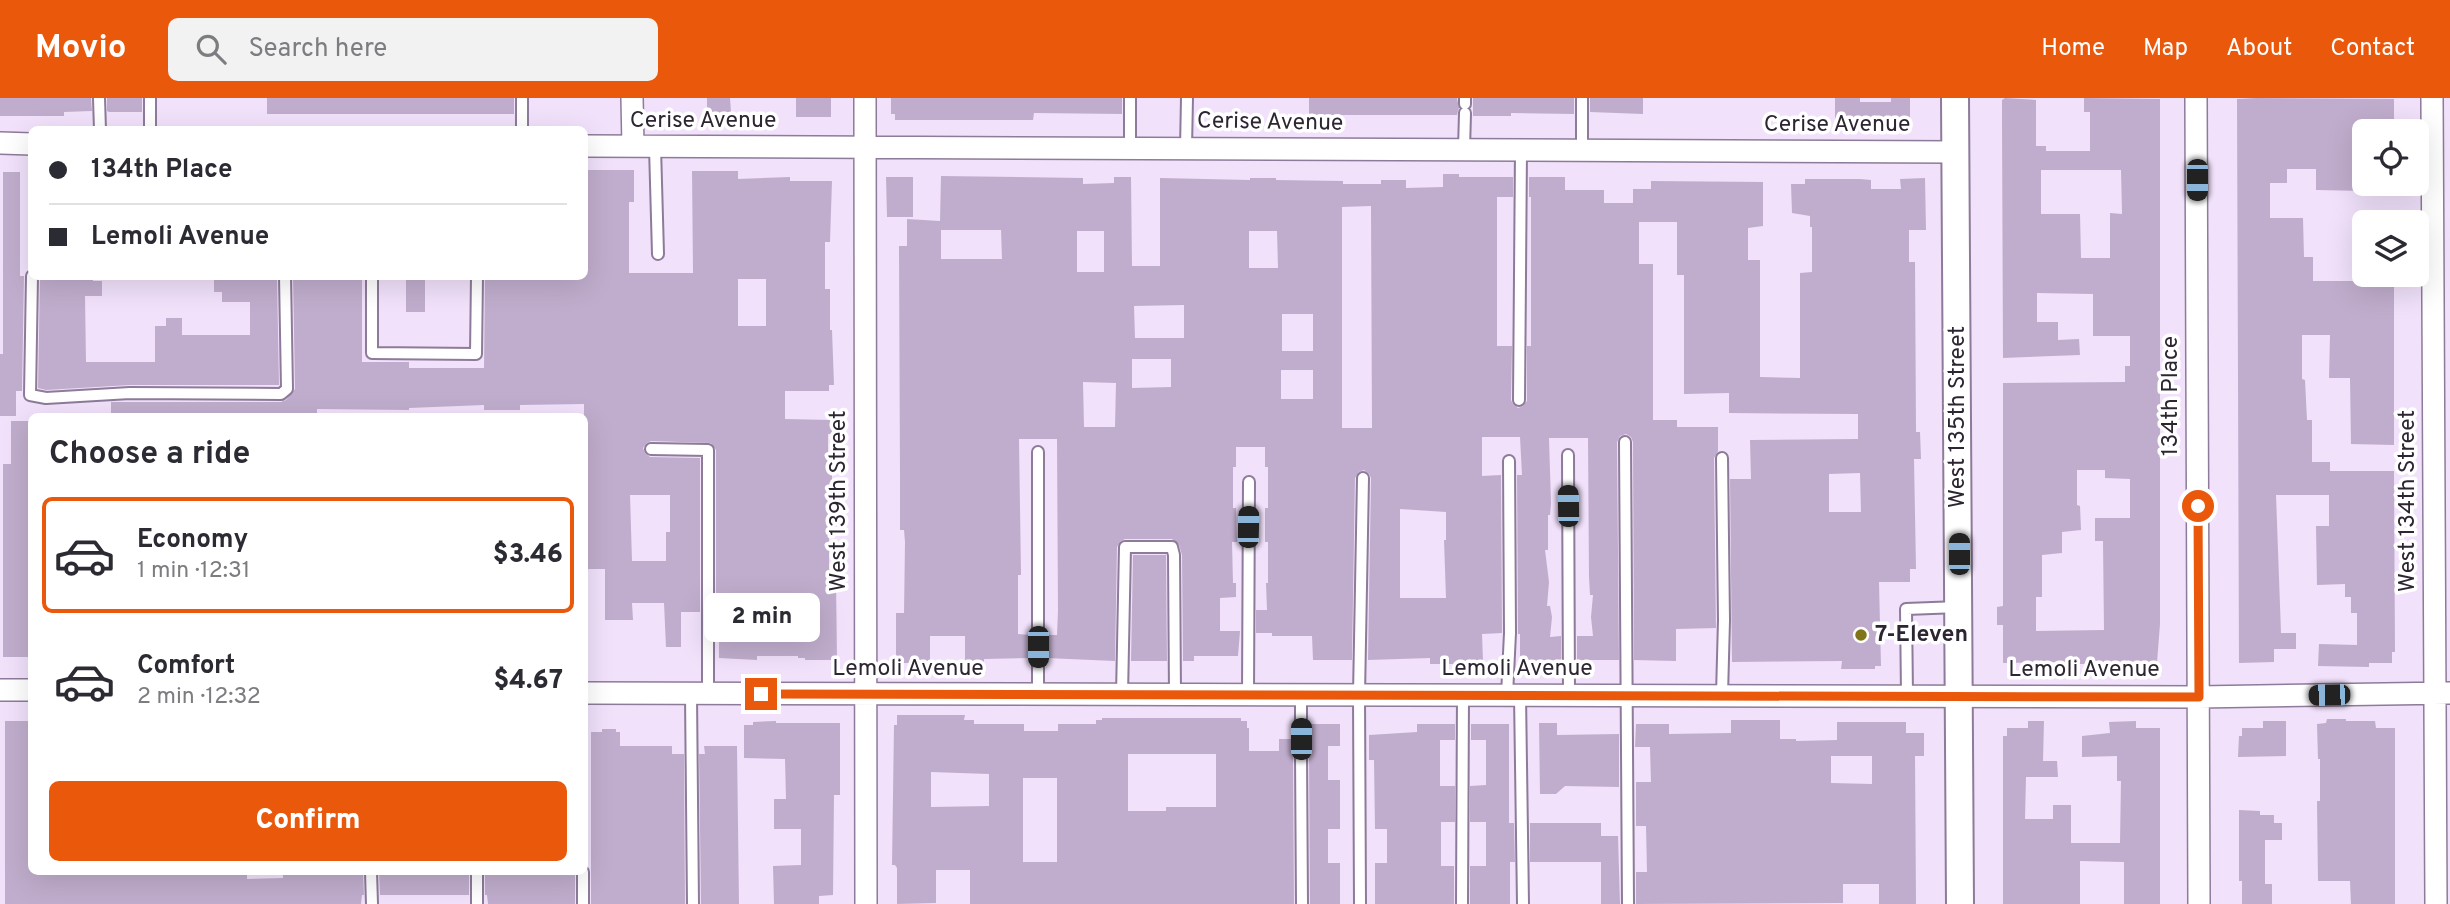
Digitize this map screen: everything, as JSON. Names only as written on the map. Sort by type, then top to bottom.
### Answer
[{"type":"street","points":[[632,98],[633,146]]},
{"type":"street","name":"West 139th Street","points":[[865,98],[866,904]]},
{"type":"street","name":"West 135th Street","points":[[1955,98],[1960,904]]},
{"type":"street","name":"134th Place","points":[[2196,98],[2199,904]]},
{"type":"street","name":"West 134th Street","points":[[2432,98],[2443,694],[2436,904]]},
{"type":"street","points":[[0,143],[28,144]]},
{"type":"street","name":"Cerise Avenue","points":[[588,146],[1956,152]]},
{"type":"street","points":[[0,690],[28,690]]},
{"type":"street","name":"Lemoli Avenue","points":[[588,694],[2199,697],[2443,694]]},
{"type":"lane","points":[[99,98],[100,126]]},
{"type":"lane","points":[[150,98],[150,126]]},
{"type":"lane","points":[[522,98],[522,126]]},
{"type":"lane","points":[[1130,98],[1130,148]]},
{"type":"lane","points":[[1186,148],[1187,98]]},
{"type":"lane","points":[[1582,98],[1582,150]]},
{"type":"lane","points":[[1464,149],[1465,105]]},
{"type":"lane","points":[[655,146],[657,254]]},
{"type":"lane","points":[[1519,400],[1521,150]]},
{"type":"lane","points":[[32,280],[30,394],[46,398],[130,393],[281,394],[287,389],[285,280]]},
{"type":"lane","points":[[372,280],[372,353],[476,354],[477,280]]},
{"type":"lane","points":[[1625,442],[1628,904]]},
{"type":"lane","points":[[651,449],[708,450],[693,904]]},
{"type":"lane","points":[[1038,452],[1038,695]]},
{"type":"lane","points":[[1567,455],[1569,695]]},
{"type":"lane","points":[[1722,458],[1722,695]]},
{"type":"lane","points":[[1509,461],[1510,634],[1523,904]]},
{"type":"lane","points":[[1360,904],[1359,695],[1363,478]]},
{"type":"lane","points":[[1248,695],[1249,482]]},
{"type":"lane","points":[[1122,695],[1125,547],[1172,547],[1175,695]]},
{"type":"lane","points":[[1907,695],[1906,609],[1959,607]]},
{"type":"lane","points":[[1301,695],[1301,739]]},
{"type":"lane","points":[[1462,904],[1463,695]]},
{"type":"lane","points":[[1301,754],[1302,904]]},
{"type":"lane","points":[[372,875],[372,904]]},
{"type":"lane","points":[[477,875],[477,904]]},
{"type":"lane","points":[[583,875],[583,904]]},
{"type":"building","points":[[0,98],[91,98],[92,111],[64,112],[64,116],[0,116]]},
{"type":"building","points":[[107,98],[142,98],[142,112],[109,112]]},
{"type":"building","points":[[267,98],[514,98],[514,114],[267,114]]},
{"type":"building","points":[[707,98],[730,98],[731,112],[707,113]]},
{"type":"building","points":[[796,98],[831,98],[831,117],[796,117]]},
{"type":"building","points":[[891,98],[1122,98],[1122,114],[1034,113],[1033,120],[895,120],[895,114],[891,114]]},
{"type":"building","points":[[1309,98],[1457,98],[1459,108],[1457,115],[1309,115]]},
{"type":"building","points":[[1473,98],[1574,98],[1574,114],[1511,113],[1511,116],[1473,116]]},
{"type":"building","points":[[1590,98],[1643,98],[1643,114],[1590,112]]},
{"type":"building","points":[[1835,98],[1860,98],[1860,102],[1891,102],[1891,98],[1910,98],[1910,120],[1835,121]]},
{"type":"building","points":[[2084,98],[2160,99],[2160,624],[2157,663],[2079,664],[2079,668],[2054,669],[2054,662],[2003,663],[2003,625],[1997,625],[1997,607],[2003,606],[2003,383],[2125,382],[2125,366],[2130,366],[2130,336],[2093,336],[2093,294],[2037,293],[2037,322],[2058,322],[2058,340],[2079,339],[2080,355],[2003,358],[2002,100],[2036,100],[2036,146],[2046,146],[2046,151],[2090,151],[2090,112],[2084,112]],"holes":[[[2041,170],[2121,170],[2122,214],[2110,213],[2110,258],[2081,258],[2080,214],[2041,214]],[[2077,470],[2105,470],[2105,478],[2130,479],[2130,518],[2095,518],[2095,541],[2103,541],[2104,630],[2036,631],[2036,597],[2042,597],[2042,555],[2062,553],[2062,532],[2081,530],[2080,506],[2077,505]]]},
{"type":"building","points":[[2237,99],[2394,99],[2394,119],[2352,119],[2352,191],[2316,190],[2316,169],[2287,169],[2287,183],[2270,183],[2270,218],[2303,218],[2304,257],[2313,257],[2313,281],[2352,281],[2352,287],[2394,287],[2394,445],[2351,444],[2350,378],[2329,378],[2330,335],[2302,335],[2302,379],[2305,380],[2307,420],[2312,420],[2312,462],[2330,462],[2330,471],[2394,471],[2395,652],[2392,652],[2392,663],[2369,663],[2369,667],[2318,666],[2319,644],[2357,645],[2357,613],[2351,613],[2351,597],[2345,597],[2345,584],[2317,585],[2316,526],[2329,526],[2329,495],[2276,495],[2281,633],[2296,633],[2296,649],[2274,649],[2274,662],[2239,663]]},
{"type":"building","points":[[588,170],[634,170],[634,202],[629,202],[629,273],[693,273],[692,171],[738,171],[738,179],[790,177],[790,181],[832,181],[830,242],[825,242],[825,289],[830,289],[834,385],[829,385],[829,391],[785,391],[785,419],[832,420],[832,434],[828,434],[828,471],[832,471],[832,485],[828,485],[828,522],[832,522],[832,537],[829,537],[829,580],[836,580],[837,660],[805,660],[798,656],[757,656],[757,660],[719,658],[719,616],[716,616],[716,450],[711,443],[651,441],[643,448],[650,457],[700,458],[700,612],[681,612],[681,647],[666,647],[664,603],[632,603],[633,620],[605,620],[605,569],[588,569],[588,413],[584,413],[584,404],[520,405],[520,410],[484,410],[484,405],[409,410],[317,409],[317,413],[111,413],[111,402],[286,400],[295,389],[293,280],[362,280],[362,362],[409,362],[409,368],[484,368],[485,280],[588,280]],"holes":[[[738,279],[766,279],[766,326],[738,326]],[[630,495],[670,495],[670,532],[666,532],[666,561],[632,561]]]},
{"type":"building","points":[[3,172],[20,172],[20,276],[24,276],[22,391],[16,391],[16,416],[0,416],[0,354],[3,354]]},
{"type":"building","points":[[1443,174],[1459,174],[1459,177],[1513,177],[1513,197],[1497,197],[1497,346],[1512,346],[1511,400],[1518,408],[1527,401],[1527,346],[1531,346],[1529,177],[1565,177],[1565,190],[1604,190],[1604,203],[1633,203],[1633,189],[1651,189],[1651,181],[1763,182],[1763,226],[1748,228],[1748,260],[1760,260],[1760,377],[1800,378],[1800,273],[1812,272],[1812,227],[1810,216],[1792,213],[1791,184],[1805,184],[1805,179],[1860,179],[1871,180],[1871,189],[1901,189],[1900,179],[1925,178],[1926,230],[1909,230],[1909,262],[1915,262],[1916,432],[1920,432],[1921,459],[1914,459],[1916,569],[1910,569],[1910,582],[1879,582],[1881,666],[1875,666],[1875,669],[1841,669],[1842,661],[1732,662],[1730,479],[1751,479],[1750,440],[1858,439],[1858,414],[1729,413],[1729,393],[1684,394],[1684,275],[1677,275],[1677,222],[1639,222],[1639,264],[1653,264],[1653,420],[1677,420],[1677,427],[1718,427],[1718,451],[1714,458],[1716,628],[1676,629],[1676,661],[1634,660],[1633,442],[1626,434],[1620,436],[1617,442],[1619,660],[1577,660],[1577,636],[1593,636],[1593,595],[1590,595],[1589,577],[1588,438],[1549,438],[1551,504],[1548,515],[1548,550],[1545,550],[1549,582],[1547,606],[1550,606],[1552,617],[1550,637],[1561,636],[1561,660],[1520,661],[1517,475],[1522,475],[1520,437],[1482,437],[1482,476],[1501,475],[1502,633],[1482,634],[1483,661],[1472,661],[1472,664],[1430,664],[1430,658],[1368,660],[1371,478],[1364,470],[1355,478],[1352,660],[1313,660],[1312,636],[1272,636],[1272,633],[1256,633],[1256,610],[1267,610],[1268,542],[1265,542],[1265,508],[1268,508],[1268,467],[1265,467],[1265,447],[1236,447],[1236,467],[1233,467],[1233,508],[1236,508],[1237,542],[1232,542],[1236,597],[1220,598],[1220,631],[1240,631],[1238,656],[1194,656],[1194,661],[1183,661],[1182,555],[1179,545],[1172,539],[1125,539],[1117,547],[1115,661],[1046,658],[1046,635],[1057,635],[1057,439],[1019,439],[1021,575],[1018,575],[1018,634],[1030,635],[1030,658],[984,659],[984,664],[965,664],[965,636],[930,636],[930,663],[896,663],[896,613],[904,613],[905,542],[904,530],[900,530],[899,246],[907,246],[907,219],[940,221],[941,176],[1083,178],[1083,184],[1114,183],[1114,177],[1131,177],[1132,266],[1160,266],[1160,178],[1276,178],[1343,181],[1343,184],[1381,184],[1381,180],[1406,180],[1406,188],[1443,187]],"holes":[[[1371,206],[1372,428],[1342,428],[1342,207]],[[941,230],[1001,230],[1002,259],[941,259]],[[1077,231],[1104,231],[1104,272],[1077,272]],[[1249,231],[1277,231],[1278,268],[1249,268]],[[1184,305],[1184,338],[1135,338],[1134,306]],[[1282,314],[1313,314],[1313,351],[1282,351]],[[1132,359],[1171,359],[1171,387],[1132,388]],[[1281,370],[1313,370],[1313,399],[1281,399]],[[1083,382],[1116,383],[1115,427],[1084,427]],[[1860,473],[1861,512],[1829,512],[1829,474]],[[1400,509],[1446,512],[1446,598],[1400,598]]]},
{"type":"building","points":[[886,177],[913,177],[913,217],[887,217]]},
{"type":"building","points":[[40,280],[102,281],[102,296],[85,296],[86,362],[155,362],[155,326],[166,326],[166,318],[182,318],[182,335],[250,335],[250,302],[222,302],[222,292],[214,292],[214,280],[277,280],[279,385],[38,388]]},
{"type":"building","points":[[406,280],[425,280],[425,312],[406,312]]},
{"type":"building","points":[[11,421],[28,421],[28,657],[3,657],[3,464],[11,464]]},
{"type":"building","points":[[1133,555],[1166,555],[1167,661],[1131,661]]},
{"type":"building","points":[[897,715],[965,715],[964,720],[974,720],[974,724],[1024,724],[1024,731],[1058,731],[1058,724],[1096,724],[1096,720],[1102,718],[1241,718],[1241,721],[1247,721],[1249,728],[1249,751],[1279,751],[1279,739],[1293,739],[1299,746],[1293,754],[1294,904],[970,904],[970,870],[936,870],[936,903],[897,904],[897,868],[892,865],[894,725],[897,725]],"holes":[[[1128,754],[1216,754],[1216,807],[1166,807],[1166,811],[1128,811]],[[931,772],[989,774],[989,806],[931,807]],[[1023,778],[1057,778],[1057,862],[1023,862]]]},
{"type":"building","points":[[2327,719],[2375,721],[2376,728],[2395,728],[2395,904],[2351,904],[2350,881],[2318,881],[2317,801],[2320,801],[2320,759],[2317,724],[2326,723]]},
{"type":"building","points":[[1731,720],[1780,720],[1780,739],[1796,741],[1837,740],[1837,722],[1906,722],[1906,733],[1924,733],[1924,756],[1915,756],[1916,904],[1879,904],[1879,884],[1843,884],[1843,903],[1636,904],[1636,872],[1647,872],[1646,826],[1636,826],[1636,782],[1651,782],[1650,747],[1635,747],[1636,724],[1669,724],[1669,734],[1731,733]],"holes":[[[1831,756],[1872,756],[1872,784],[1831,783]]]},
{"type":"building","points":[[5,721],[28,721],[28,875],[247,875],[247,879],[283,878],[283,875],[363,875],[364,895],[361,904],[5,904]]},
{"type":"building","points":[[776,721],[840,723],[840,795],[834,795],[833,895],[819,896],[819,904],[774,904],[773,866],[801,865],[801,829],[774,829],[774,799],[786,799],[785,759],[744,758],[744,725]]},
{"type":"building","points":[[2028,721],[2044,721],[2043,761],[2057,761],[2058,777],[2026,777],[2025,819],[2053,819],[2053,805],[2071,805],[2071,843],[2120,843],[2121,781],[2117,781],[2117,756],[2082,757],[2082,736],[2110,733],[2109,722],[2136,721],[2136,728],[2160,728],[2160,904],[2124,904],[2124,862],[2080,861],[2080,904],[2003,904],[2003,736],[2007,736],[2007,728],[2028,728]]},
{"type":"building","points":[[2263,721],[2286,721],[2286,756],[2238,757],[2242,728],[2263,728]]},
{"type":"building","points":[[1539,723],[1557,723],[1557,735],[1619,734],[1619,787],[1565,786],[1556,794],[1540,794]]},
{"type":"building","points":[[1309,724],[1340,724],[1340,746],[1328,746],[1328,780],[1340,780],[1340,829],[1328,829],[1328,863],[1340,863],[1340,904],[1310,904],[1309,754],[1303,746],[1308,742]]},
{"type":"building","points":[[1417,724],[1455,724],[1455,740],[1440,740],[1440,786],[1455,786],[1455,822],[1441,822],[1441,866],[1454,866],[1454,904],[1375,904],[1375,863],[1387,863],[1387,829],[1375,829],[1374,760],[1369,760],[1369,735],[1417,732]]},
{"type":"building","points":[[1471,724],[1509,724],[1509,823],[1514,823],[1515,862],[1510,862],[1510,904],[1470,904],[1470,866],[1486,866],[1486,822],[1470,822],[1470,786],[1486,785],[1486,740],[1471,740]]},
{"type":"building","points":[[602,729],[616,729],[616,732],[620,732],[620,746],[672,746],[672,754],[684,754],[685,904],[591,904],[591,732],[602,732]]},
{"type":"building","points":[[704,746],[737,746],[739,904],[701,904],[699,754],[705,754]]},
{"type":"building","points":[[2239,810],[2274,815],[2274,823],[2282,823],[2282,840],[2265,840],[2265,884],[2272,884],[2272,904],[2242,904],[2242,881],[2239,881]]},
{"type":"building","points":[[1530,823],[1601,823],[1601,836],[1618,836],[1620,904],[1601,904],[1601,862],[1530,862]]},
{"type":"building","points":[[379,875],[469,875],[469,895],[380,895]]},
{"type":"building","points":[[485,875],[575,875],[575,904],[488,904]]},
{"type":"place","name":"7-Eleven","points":[[1861,635]]},
{"type":"route","points":[[761,694],[2199,697],[2198,506]]}]
